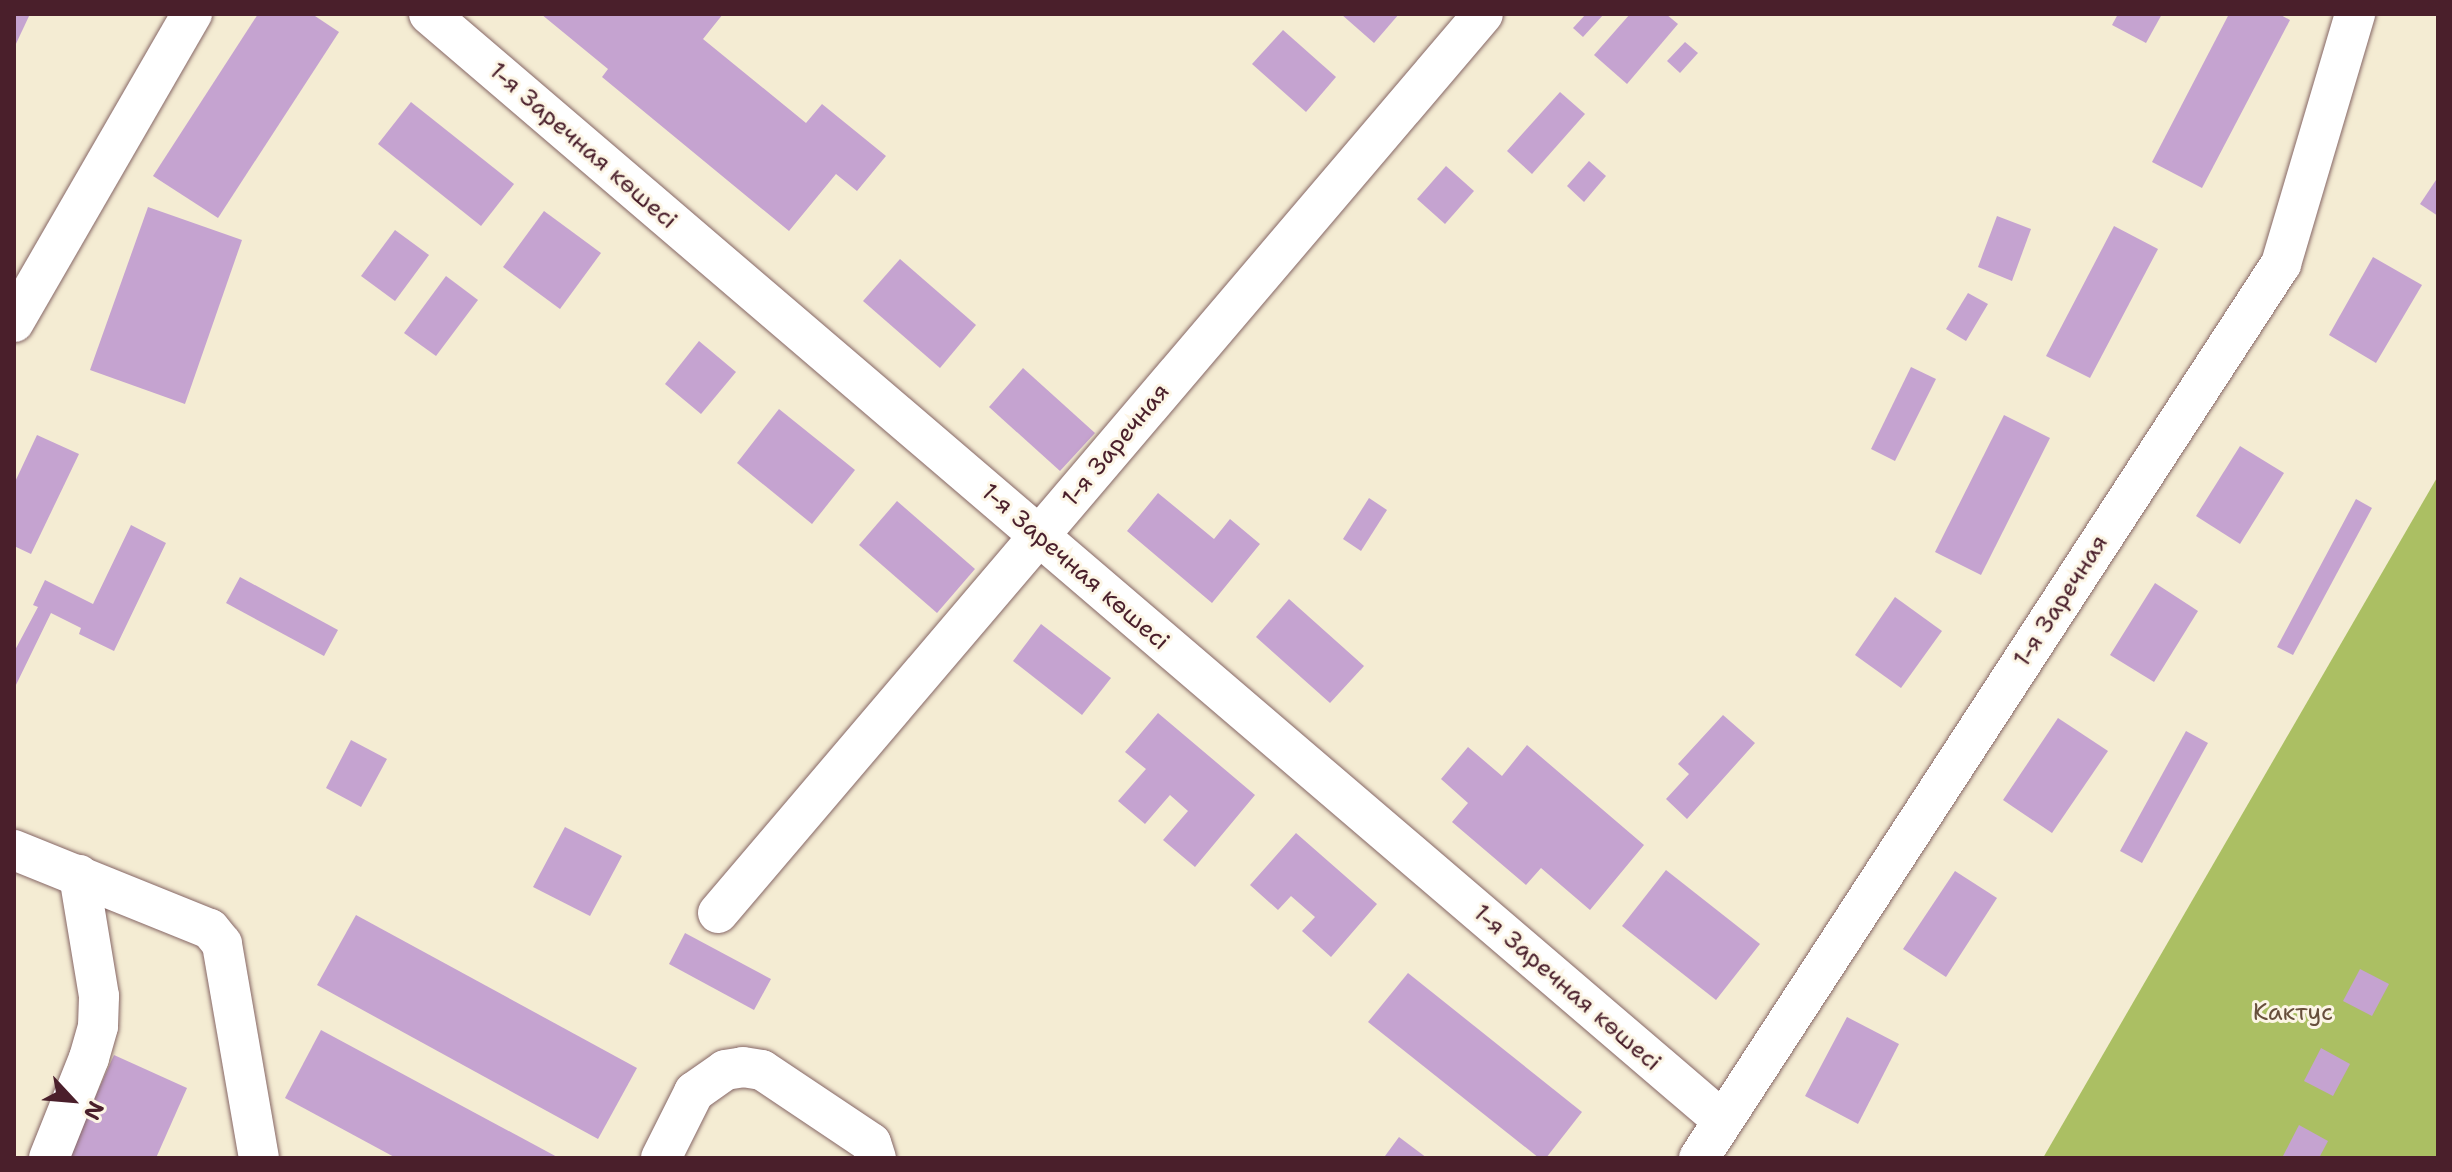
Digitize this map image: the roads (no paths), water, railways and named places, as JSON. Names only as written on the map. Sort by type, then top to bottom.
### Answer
[{"type":"street","points":[[14,322],[192,14]]},
{"type":"street","name":"1-я Заречная көшесі","points":[[429,14],[1722,1120]]},
{"type":"street","name":"1-я Заречная","points":[[718,913],[1483,14]]},
{"type":"street","name":"1-я Заречная","points":[[1699,1158],[2281,264],[2355,14]]},
{"type":"street","points":[[14,850],[210,929],[222,944],[259,1158]]},
{"type":"street","points":[[49,1158],[89,1058],[98,1026],[99,996],[79,875]]},
{"type":"street","points":[[661,1158],[694,1092],[725,1070],[743,1067],[762,1070],[871,1143],[876,1158]]},
{"type":"park label","name":"Кактус","points":[[2293,1013]]}]
